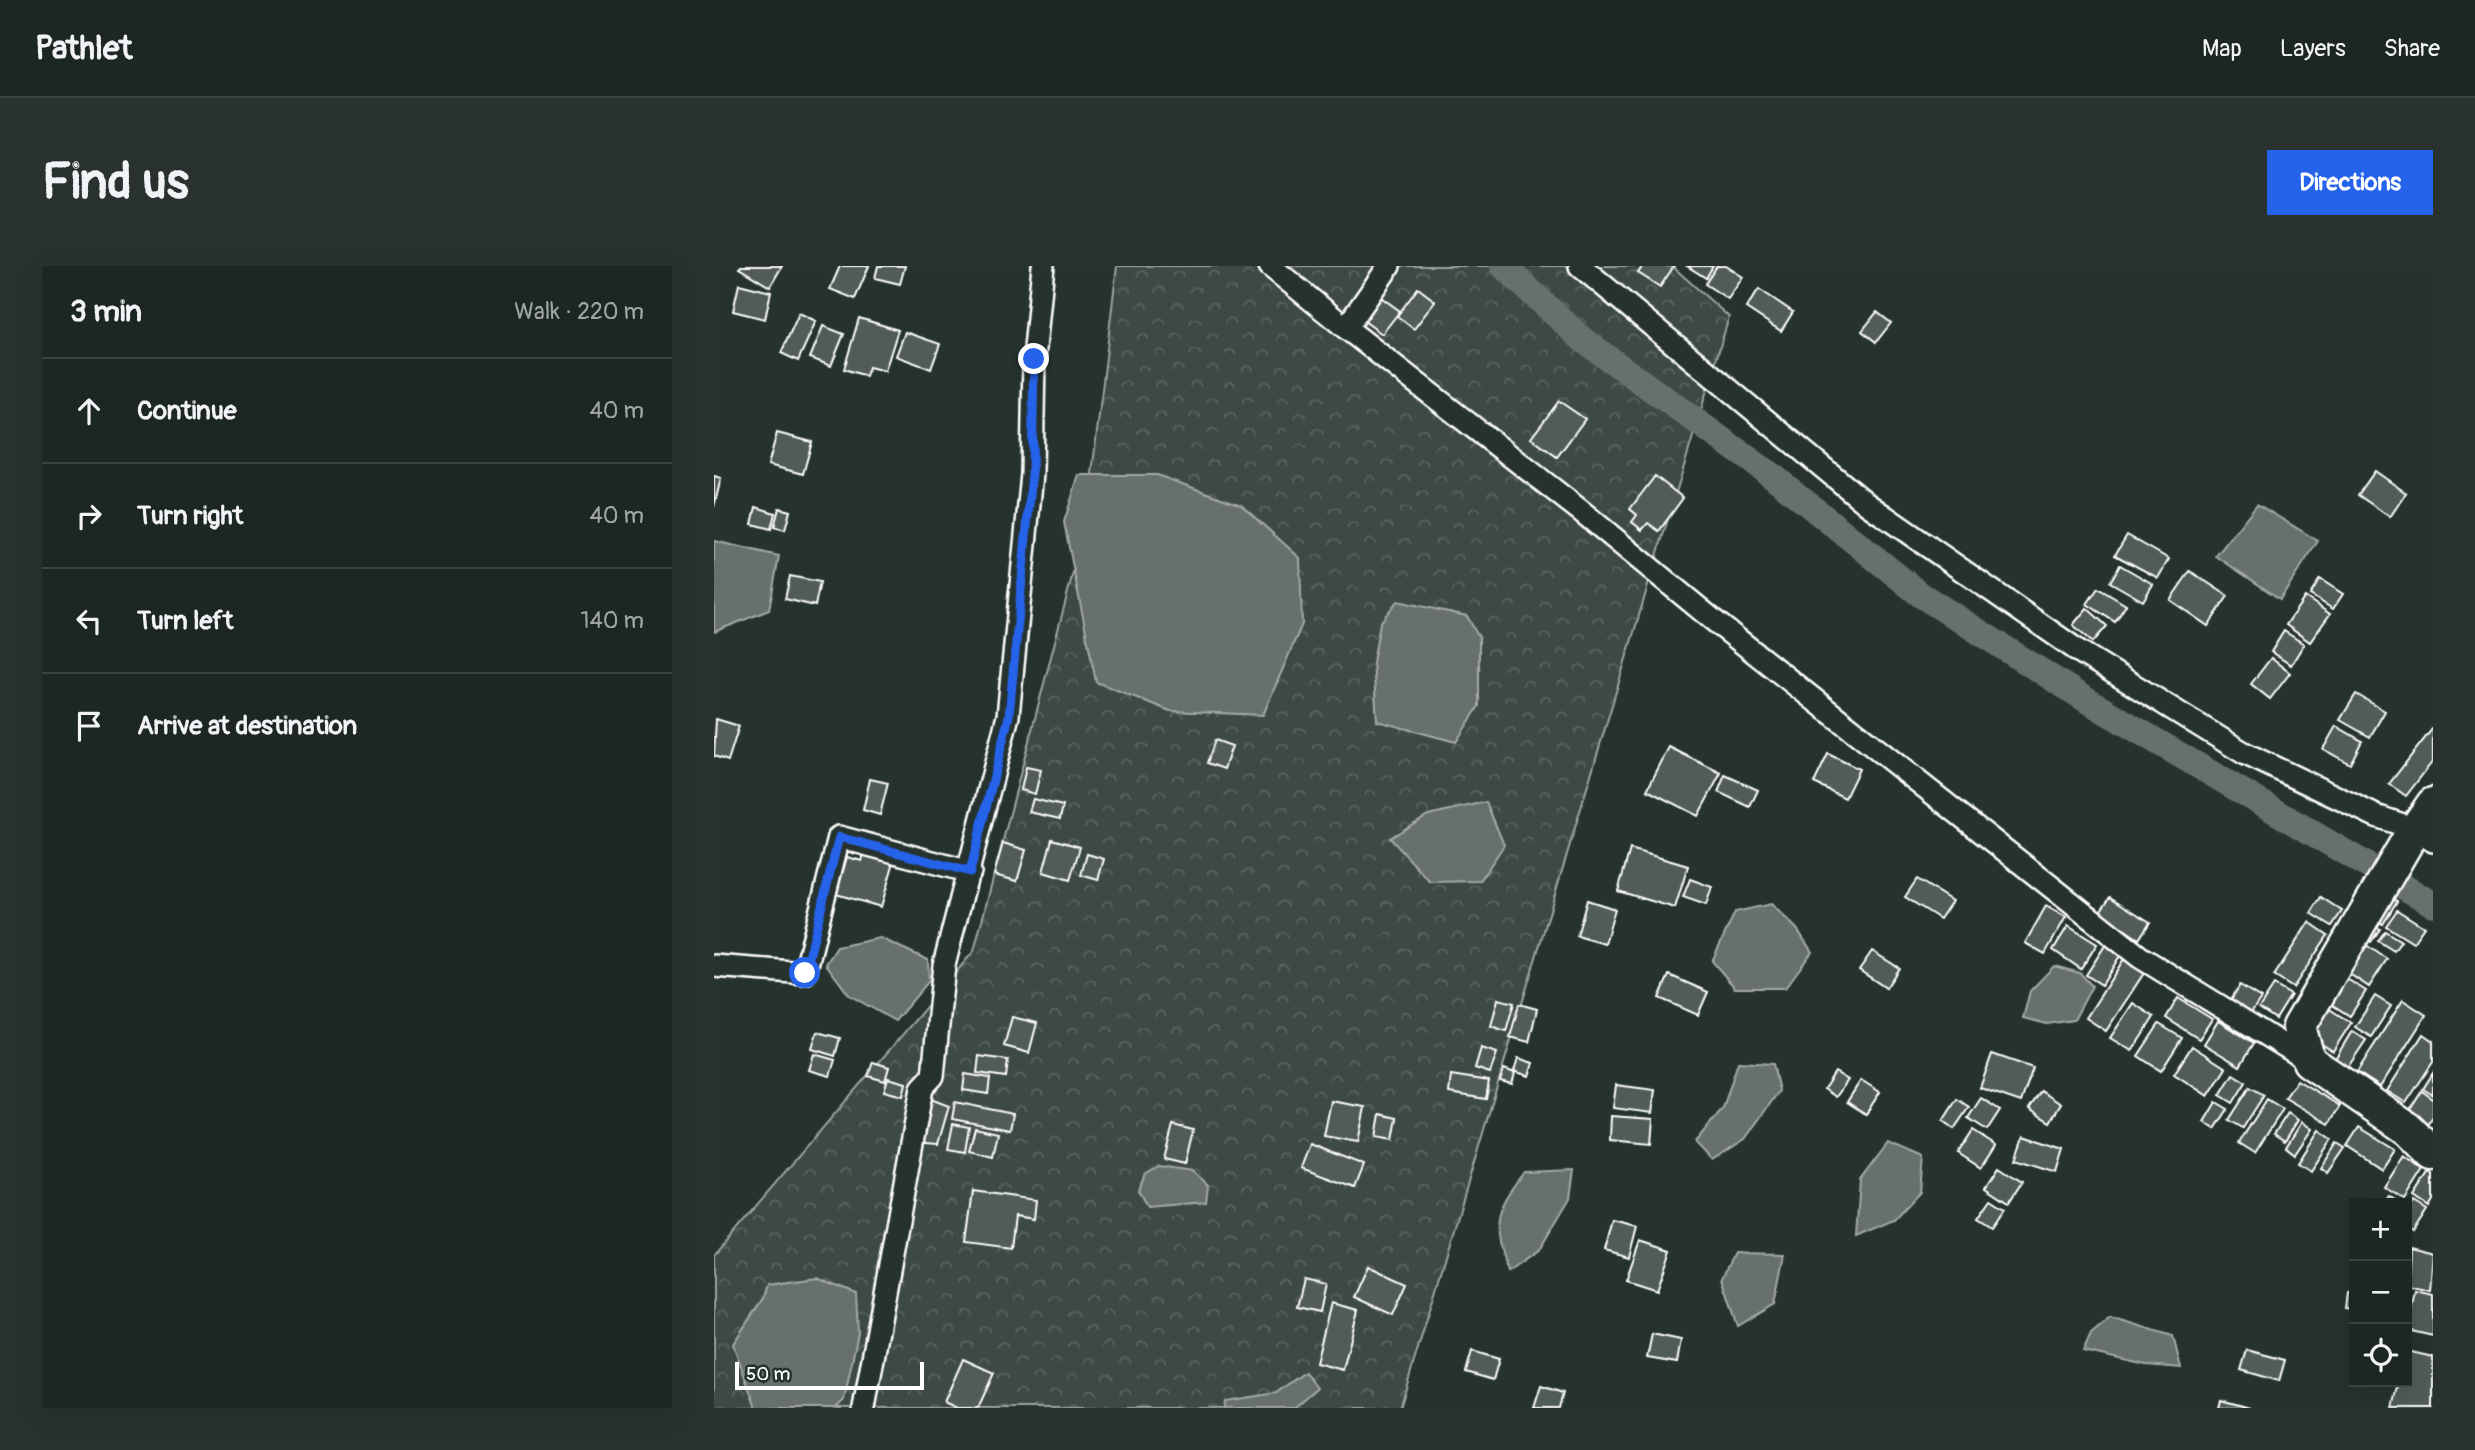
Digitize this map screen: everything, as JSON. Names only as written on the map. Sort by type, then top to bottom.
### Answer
[{"type":"street","points":[[864,1408],[922,1088],[933,1076],[944,965],[1009,716],[1032,474],[1034,359],[1043,266]]},
{"type":"street","points":[[1270,266],[2140,957],[2309,1061],[2408,1129],[2433,1154]]},
{"type":"street","points":[[1346,328],[1389,266]]},
{"type":"street","points":[[1580,266],[1867,504],[2080,652],[2244,752],[2376,816],[2422,828],[2379,888],[2299,1027],[2309,1061]]},
{"type":"street","points":[[714,966],[805,973],[839,837],[970,872]]},
{"type":"green space","points":[[1117,266],[1672,266],[1729,317],[1400,1408],[714,1408],[714,1255],[974,951],[1086,523]]},
{"type":"shaded area","points":[[1079,475],[1157,475],[1241,505],[1300,558],[1302,624],[1263,715],[1170,711],[1096,682],[1064,522]]},
{"type":"shaded area","points":[[2257,504],[2318,541],[2280,599],[2216,556]]},
{"type":"shaded area","points":[[714,541],[779,556],[769,610],[714,632]]},
{"type":"shaded area","points":[[1397,601],[1467,616],[1479,638],[1479,706],[1456,742],[1377,721],[1373,662],[1380,623]]},
{"type":"shaded area","points":[[1486,802],[1504,845],[1480,881],[1430,882],[1390,838],[1428,815]]},
{"type":"shaded area","points":[[1771,904],[1797,929],[1812,952],[1785,988],[1735,988],[1712,961],[1735,912]]},
{"type":"shaded area","points":[[880,938],[928,960],[929,981],[895,1021],[849,995],[826,964],[837,947]]},
{"type":"shaded area","points":[[2054,966],[2080,973],[2092,986],[2074,1020],[2047,1024],[2023,1018],[2030,991]]},
{"type":"shaded area","points":[[1738,1062],[1773,1064],[1779,1091],[1745,1139],[1712,1160],[1695,1142],[1723,1108]]},
{"type":"shaded area","points":[[1888,1143],[1923,1158],[1920,1192],[1894,1220],[1856,1236],[1860,1180]]},
{"type":"shaded area","points":[[1159,1166],[1193,1171],[1208,1185],[1206,1202],[1147,1207],[1138,1190],[1145,1174]]},
{"type":"shaded area","points":[[1574,1170],[1570,1198],[1539,1250],[1508,1272],[1497,1229],[1506,1198],[1524,1172]]},
{"type":"shaded area","points":[[1734,1253],[1785,1254],[1775,1304],[1738,1326],[1722,1278]]},
{"type":"shaded area","points":[[817,1278],[856,1294],[858,1333],[844,1400],[836,1408],[756,1408],[733,1344],[763,1298],[767,1285]]},
{"type":"shaded area","points":[[2110,1317],[2173,1336],[2181,1368],[2146,1365],[2083,1351],[2091,1333]]},
{"type":"shaded area","points":[[1305,1372],[1317,1388],[1294,1408],[1224,1408],[1225,1401],[1276,1393]]},
{"type":"building","points":[[782,266],[770,287],[739,268]]},
{"type":"building","points":[[840,266],[869,266],[855,299],[830,289]]},
{"type":"building","points":[[878,266],[905,266],[900,284],[875,278]]},
{"type":"building","points":[[1643,266],[1674,266],[1660,287],[1638,273]]},
{"type":"building","points":[[1687,266],[1713,266],[1706,278]]},
{"type":"building","points":[[1717,266],[1726,266],[1743,277],[1728,299],[1705,284]]},
{"type":"building","points":[[739,284],[771,292],[765,319],[733,311]]},
{"type":"building","points":[[1418,288],[1435,301],[1414,329],[1397,316]]},
{"type":"building","points":[[1759,289],[1793,312],[1781,331],[1746,308]]},
{"type":"building","points":[[1375,293],[1400,311],[1382,334],[1357,316]]},
{"type":"building","points":[[1877,312],[1891,323],[1876,342],[1862,331]]},
{"type":"building","points":[[799,313],[816,321],[798,361],[781,353]]},
{"type":"building","points":[[859,318],[898,330],[885,371],[869,367],[866,376],[844,369]]},
{"type":"building","points":[[823,326],[844,334],[831,366],[810,358]]},
{"type":"building","points":[[905,332],[940,344],[931,369],[896,356]]},
{"type":"building","points":[[1559,401],[1585,419],[1557,457],[1531,438]]},
{"type":"building","points":[[777,433],[812,442],[803,474],[768,465]]},
{"type":"building","points":[[2375,471],[2406,493],[2390,517],[2358,495]]},
{"type":"building","points":[[714,476],[721,478],[714,507]]},
{"type":"building","points":[[1655,476],[1683,498],[1659,531],[1648,523],[1642,530],[1632,522],[1637,515],[1630,509]]},
{"type":"building","points":[[756,507],[775,513],[771,529],[752,524]]},
{"type":"building","points":[[779,508],[790,511],[785,530],[774,527]]},
{"type":"building","points":[[2127,535],[2169,559],[2158,578],[2115,555]]},
{"type":"building","points":[[2120,565],[2153,584],[2143,601],[2110,582]]},
{"type":"building","points":[[2190,571],[2228,596],[2208,626],[2170,600]]},
{"type":"building","points":[[790,576],[820,582],[815,606],[785,599]]},
{"type":"building","points":[[2320,579],[2343,594],[2333,609],[2310,595]]},
{"type":"building","points":[[2098,588],[2126,605],[2115,622],[2087,604]]},
{"type":"building","points":[[2305,597],[2330,614],[2310,642],[2286,625]]},
{"type":"building","points":[[2087,608],[2107,626],[2093,642],[2073,625]]},
{"type":"building","points":[[2284,631],[2304,644],[2291,665],[2271,652]]},
{"type":"building","points":[[2271,658],[2290,673],[2270,699],[2251,684]]},
{"type":"building","points":[[2356,694],[2385,711],[2370,737],[2340,720]]},
{"type":"building","points":[[716,719],[739,726],[728,761],[714,756]]},
{"type":"building","points":[[2336,726],[2362,741],[2350,764],[2323,749]]},
{"type":"building","points":[[2433,728],[2433,761],[2406,796],[2389,784]]},
{"type":"building","points":[[1215,740],[1232,746],[1224,769],[1207,763]]},
{"type":"building","points":[[1669,747],[1721,773],[1698,816],[1647,790]]},
{"type":"building","points":[[1828,754],[1859,769],[1845,798],[1814,783]]},
{"type":"building","points":[[1026,767],[1041,770],[1035,794],[1021,790]]},
{"type":"building","points":[[1725,775],[1758,790],[1750,807],[1718,792]]},
{"type":"building","points":[[870,779],[888,783],[880,815],[863,810]]},
{"type":"building","points":[[1033,799],[1063,806],[1060,819],[1029,812]]},
{"type":"building","points":[[1052,839],[1080,847],[1070,880],[1043,872]]},
{"type":"building","points":[[1003,843],[1026,850],[1017,881],[994,875]]},
{"type":"building","points":[[1630,849],[1688,866],[1675,908],[1618,891]]},
{"type":"building","points":[[865,850],[895,858],[881,907],[836,894],[847,857],[862,861]]},
{"type":"building","points":[[1087,854],[1104,859],[1098,880],[1081,875]]},
{"type":"building","points":[[1690,879],[1712,887],[1706,905],[1683,897]]},
{"type":"building","points":[[1917,879],[1952,901],[1940,919],[1905,897]]},
{"type":"building","points":[[2110,897],[2150,922],[2139,939],[2099,913]]},
{"type":"building","points":[[2321,897],[2342,911],[2332,926],[2311,913]]},
{"type":"building","points":[[2390,897],[2397,901],[2383,924],[2375,919]]},
{"type":"building","points":[[1587,900],[1615,909],[1605,944],[1577,936]]},
{"type":"building","points":[[2046,906],[2066,917],[2045,954],[2025,943]]},
{"type":"building","points":[[2397,910],[2424,927],[2413,943],[2386,926]]},
{"type":"building","points":[[2309,922],[2328,935],[2293,988],[2274,976]]},
{"type":"building","points":[[2372,924],[2380,929],[2371,942],[2363,937]]},
{"type":"building","points":[[2068,926],[2097,944],[2081,969],[2053,950]]},
{"type":"building","points":[[2385,931],[2401,941],[2394,951],[2378,941]]},
{"type":"building","points":[[2360,941],[2387,959],[2369,987],[2342,969]]},
{"type":"building","points":[[2106,944],[2121,954],[2102,985],[2086,975]]},
{"type":"building","points":[[1872,951],[1899,968],[1886,988],[1859,970]]},
{"type":"building","points":[[2124,959],[2144,973],[2106,1031],[2086,1018]]},
{"type":"building","points":[[2339,974],[2366,991],[2350,1016],[2323,999]]},
{"type":"building","points":[[1669,975],[1708,992],[1698,1015],[1659,998]]},
{"type":"building","points":[[2240,985],[2261,998],[2250,1014],[2230,1001]]},
{"type":"building","points":[[2274,985],[2291,995],[2276,1019],[2259,1008]]},
{"type":"building","points":[[2375,996],[2391,1006],[2371,1037],[2355,1027]]},
{"type":"building","points":[[2178,998],[2212,1019],[2199,1039],[2166,1018]]},
{"type":"building","points":[[1498,999],[1514,1003],[1506,1031],[1491,1026]]},
{"type":"building","points":[[2403,1000],[2426,1015],[2380,1087],[2357,1072]]},
{"type":"building","points":[[2133,1003],[2154,1017],[2132,1051],[2110,1038]]},
{"type":"building","points":[[1519,1004],[1537,1009],[1529,1042],[1510,1037]]},
{"type":"building","points":[[2328,1008],[2351,1023],[2333,1051],[2310,1037]]},
{"type":"building","points":[[1012,1017],[1037,1023],[1029,1053],[1004,1046]]},
{"type":"building","points":[[2218,1021],[2254,1043],[2240,1066],[2204,1044]]},
{"type":"building","points":[[2159,1024],[2182,1038],[2161,1071],[2138,1056]]},
{"type":"building","points":[[2352,1031],[2366,1040],[2348,1067],[2335,1059]]},
{"type":"building","points":[[817,1032],[840,1038],[835,1056],[812,1049]]},
{"type":"building","points":[[2423,1034],[2433,1041],[2433,1062],[2406,1103],[2387,1091]]},
{"type":"building","points":[[2192,1046],[2226,1068],[2208,1096],[2174,1074]]},
{"type":"building","points":[[1481,1048],[1497,1053],[1490,1073],[1475,1068]]},
{"type":"building","points":[[814,1054],[835,1060],[830,1076],[809,1070]]},
{"type":"building","points":[[1992,1054],[2033,1068],[2021,1102],[1980,1088]]},
{"type":"building","points":[[979,1056],[1008,1060],[1006,1077],[977,1073]]},
{"type":"building","points":[[1518,1058],[1533,1063],[1529,1076],[1514,1071]]},
{"type":"building","points":[[873,1062],[889,1067],[885,1081],[868,1076]]},
{"type":"building","points":[[1504,1069],[1515,1073],[1512,1084],[1500,1081]]},
{"type":"building","points":[[1835,1072],[1848,1080],[1836,1097],[1824,1089]]},
{"type":"building","points":[[2433,1073],[2433,1095],[2423,1089]]},
{"type":"building","points":[[965,1074],[990,1078],[988,1094],[963,1090]]},
{"type":"building","points":[[2233,1074],[2246,1082],[2233,1103],[2220,1095]]},
{"type":"building","points":[[1451,1075],[1489,1081],[1486,1099],[1449,1093]]},
{"type":"building","points":[[888,1078],[906,1083],[903,1096],[884,1091]]},
{"type":"building","points":[[1861,1080],[1880,1092],[1866,1114],[1847,1102]]},
{"type":"building","points":[[2297,1080],[2340,1106],[2329,1124],[2285,1098]]},
{"type":"building","points":[[1616,1085],[1655,1090],[1652,1113],[1613,1108]]},
{"type":"building","points":[[2250,1087],[2264,1095],[2243,1128],[2229,1120]]},
{"type":"building","points":[[2041,1091],[2061,1104],[2050,1122],[2029,1109]]},
{"type":"building","points":[[2422,1091],[2433,1099],[2433,1117],[2428,1125],[2408,1113]]},
{"type":"building","points":[[923,1096],[949,1106],[938,1144],[914,1142]]},
{"type":"building","points":[[1981,1098],[2000,1110],[1987,1130],[1968,1118]]},
{"type":"building","points":[[1957,1099],[1969,1107],[1954,1129],[1943,1121]]},
{"type":"building","points":[[2267,1099],[2283,1109],[2255,1153],[2239,1143]]},
{"type":"building","points":[[1331,1101],[1365,1107],[1358,1142],[1324,1136]]},
{"type":"building","points":[[955,1102],[1013,1114],[1010,1130],[952,1119]]},
{"type":"building","points":[[2216,1102],[2228,1109],[2215,1129],[2204,1122]]},
{"type":"building","points":[[2288,1113],[2298,1120],[2285,1141],[2274,1134]]},
{"type":"building","points":[[1380,1114],[1397,1118],[1393,1140],[1376,1137]]},
{"type":"building","points":[[1611,1116],[1653,1119],[1651,1144],[1610,1140]]},
{"type":"building","points":[[2302,1122],[2312,1129],[2295,1154],[2286,1147]]},
{"type":"building","points":[[953,1124],[969,1127],[965,1152],[948,1149]]},
{"type":"building","points":[[1173,1125],[1193,1130],[1185,1164],[1164,1159]]},
{"type":"building","points":[[2359,1127],[2395,1149],[2382,1169],[2347,1146]]},
{"type":"building","points":[[975,1128],[998,1133],[993,1157],[969,1151]]},
{"type":"building","points":[[1973,1130],[1996,1145],[1981,1168],[1958,1153]]},
{"type":"building","points":[[2319,1130],[2332,1139],[2311,1171],[2298,1163]]},
{"type":"building","points":[[2024,1136],[2064,1149],[2057,1172],[2016,1159]]},
{"type":"building","points":[[2337,1143],[2345,1148],[2328,1173],[2321,1168]]},
{"type":"building","points":[[1310,1144],[1364,1165],[1355,1188],[1301,1168]]},
{"type":"building","points":[[2404,1156],[2424,1170],[2406,1198],[2384,1187]]},
{"type":"building","points":[[1999,1167],[2022,1182],[2009,1202],[1986,1187]]},
{"type":"building","points":[[2430,1172],[2433,1174],[2433,1200],[2429,1207],[2414,1197]]},
{"type":"building","points":[[973,1191],[1036,1200],[1034,1219],[1015,1216],[1011,1248],[966,1242]]},
{"type":"building","points":[[1991,1199],[2005,1208],[1992,1227],[1978,1218]]},
{"type":"building","points":[[2414,1202],[2427,1210],[2413,1232],[2412,1231]]},
{"type":"building","points":[[1612,1220],[1637,1226],[1629,1257],[1604,1250]]},
{"type":"building","points":[[1640,1240],[1671,1250],[1657,1290],[1626,1280]]},
{"type":"building","points":[[2412,1248],[2433,1253],[2430,1290],[2412,1286]]},
{"type":"building","points":[[1368,1266],[1407,1284],[1393,1315],[1354,1297]]},
{"type":"building","points":[[1304,1279],[1326,1284],[1320,1312],[1297,1307]]},
{"type":"building","points":[[2415,1290],[2433,1294],[2433,1336],[2412,1331]]},
{"type":"building","points":[[2347,1293],[2349,1293],[2349,1309],[2345,1308]]},
{"type":"building","points":[[1331,1303],[1358,1310],[1343,1370],[1316,1363]]},
{"type":"building","points":[[1652,1334],[1681,1340],[1677,1363],[1647,1358]]},
{"type":"building","points":[[2247,1350],[2285,1360],[2279,1381],[2241,1370]]},
{"type":"building","points":[[1472,1351],[1499,1359],[1493,1380],[1466,1372]]},
{"type":"building","points":[[2412,1352],[2433,1357],[2433,1408],[2393,1408],[2398,1387],[2412,1387]]},
{"type":"building","points":[[963,1359],[994,1373],[978,1408],[957,1408],[944,1402]]},
{"type":"building","points":[[1541,1386],[1563,1393],[1559,1408],[1534,1408]]},
{"type":"building","points":[[2221,1400],[2250,1408],[2219,1408]]},
{"type":"waterway","points":[[1503,266],[1583,340],[1774,477],[1921,595],[2088,701],[2433,904]]},
{"type":"route","points":[[805,973],[839,837],[970,872],[1009,716],[1032,474],[1034,359]]}]
